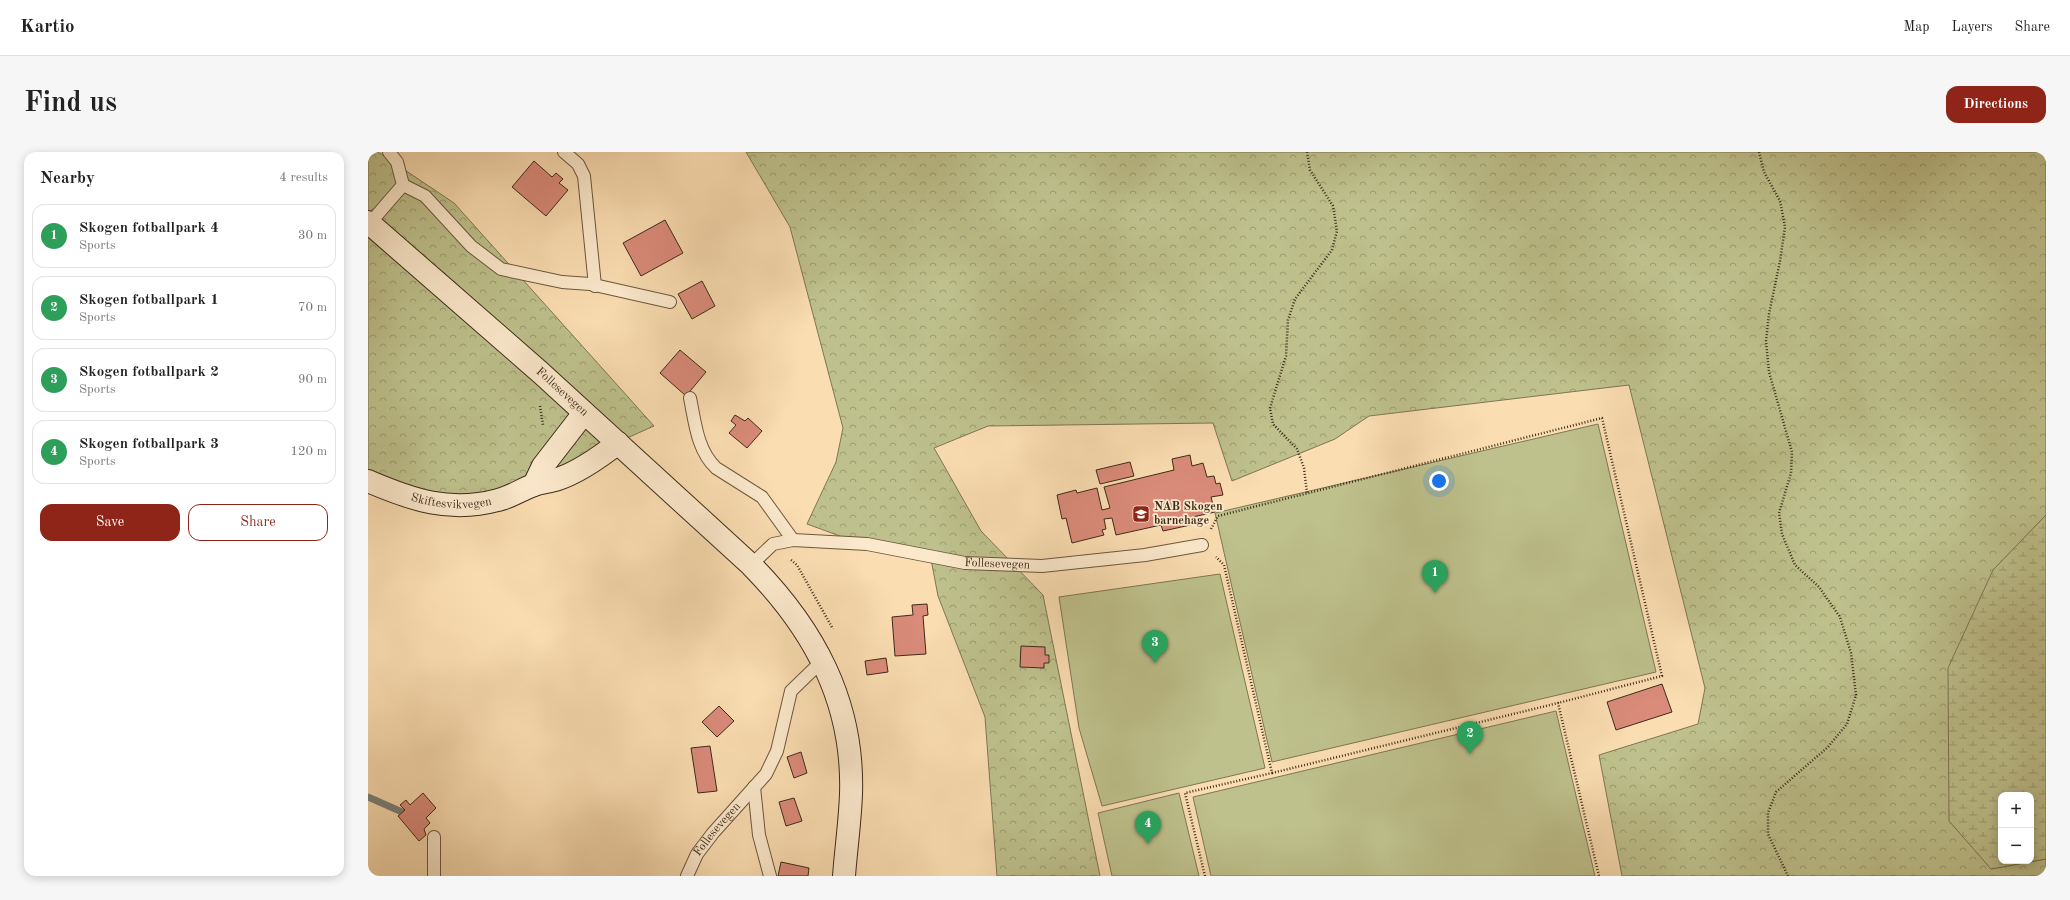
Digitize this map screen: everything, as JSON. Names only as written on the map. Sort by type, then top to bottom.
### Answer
[{"type":"main road","name":"Follesevegen","points":[[369,223],[618,443],[751,565],[775,589],[798,618],[822,661],[832,684],[843,720],[849,756],[851,794],[844,876]]},
{"type":"main road","points":[[534,485],[543,466],[584,413]]},
{"type":"main road","name":"Skiftesvikvegen","points":[[368,481],[404,496],[441,505],[478,504],[499,500],[534,485],[558,479],[578,470],[618,443]]},
{"type":"lane","points":[[389,152],[398,162],[403,185],[425,196],[471,246],[501,269],[562,282],[595,286],[670,302]]},
{"type":"lane","points":[[564,152],[578,164],[584,176],[595,286]]},
{"type":"lane","name":"Follesevegen","points":[[369,223],[403,185]]},
{"type":"lane","points":[[690,398],[699,439],[709,462],[762,497],[793,540]]},
{"type":"lane","name":"Follesevegen","points":[[773,544],[793,540],[867,544],[965,563],[1042,566],[1145,555],[1202,545]]},
{"type":"lane","points":[[751,565],[773,544]]},
{"type":"lane","name":"Follesevegen","points":[[687,876],[697,854],[766,774],[777,751],[791,690],[822,661]]},
{"type":"lane","name":"Follesevegen","points":[[754,787],[759,835],[770,876]]},
{"type":"lane","points":[[434,837],[434,876]]},
{"type":"path","points":[[1307,152],[1310,170],[1333,206],[1337,231],[1332,250],[1295,299],[1288,320],[1286,356],[1270,408],[1273,424],[1297,449],[1304,468],[1307,493]]},
{"type":"path","points":[[1759,152],[1764,172],[1780,201],[1785,227],[1780,261],[1769,314],[1766,341],[1769,372],[1792,452],[1791,473],[1779,513],[1782,534],[1795,565],[1819,587],[1840,617],[1851,653],[1856,695],[1847,724],[1828,747],[1776,792],[1768,813],[1768,834],[1788,876]]},
{"type":"path","points":[[540,404],[544,420],[543,428]]},
{"type":"path","points":[[1204,876],[1185,793],[1558,703],[1662,676],[1602,418],[1218,516],[1202,545],[1224,565],[1272,772]]},
{"type":"path","points":[[773,544],[797,565],[830,621],[836,635]]},
{"type":"path","points":[[1558,703],[1599,876]]},
{"type":"green space","points":[[368,152],[378,152],[454,203],[654,426],[460,512],[368,483]]},
{"type":"green space","points":[[746,152],[2046,152],[2046,515],[1993,571],[1991,869],[2018,864],[2034,864],[2034,861],[2046,859],[2046,876],[1622,876],[1599,755],[1698,724],[1705,688],[1629,385],[1369,416],[1335,439],[1232,481],[1213,423],[988,426],[934,448],[981,531],[1043,595],[1100,876],[997,876],[985,717],[938,596],[930,554],[870,547],[807,524],[836,462],[843,428],[790,227]]},
{"type":"green space","points":[[1598,424],[1656,672],[1272,762],[1215,513]]},
{"type":"green space","points":[[2046,515],[2046,859],[2034,861],[2034,792],[1998,792],[1998,864],[2018,864],[1991,869],[1949,821],[1948,668],[1993,570]]},
{"type":"green space","points":[[1220,574],[1265,768],[1102,806],[1079,728],[1059,597]]},
{"type":"green space","points":[[1556,711],[1595,876],[1211,876],[1193,797]]},
{"type":"green space","points":[[1179,793],[1199,876],[1112,876],[1098,813]]},
{"type":"building","points":[[534,161],[552,177],[556,173],[563,179],[559,183],[568,190],[546,216],[512,187]]},
{"type":"building","points":[[665,220],[683,253],[641,276],[623,243]]},
{"type":"building","points":[[702,281],[715,306],[692,319],[678,294]]},
{"type":"building","points":[[680,350],[706,372],[686,396],[660,373]]},
{"type":"building","points":[[735,415],[745,421],[748,418],[762,431],[747,448],[729,433],[736,425],[731,421]]},
{"type":"building","points":[[1190,455],[1192,466],[1203,463],[1207,477],[1214,476],[1216,484],[1220,483],[1223,495],[1211,497],[1215,512],[1193,517],[1195,524],[1163,531],[1161,525],[1116,535],[1112,518],[1104,519],[1106,529],[1102,530],[1104,535],[1072,543],[1066,518],[1062,519],[1057,495],[1076,490],[1077,493],[1097,488],[1102,510],[1110,508],[1104,487],[1174,470],[1172,459]]},
{"type":"building","points":[[1130,462],[1134,476],[1100,484],[1096,470]]},
{"type":"building","points":[[927,604],[928,615],[923,616],[926,654],[895,656],[892,617],[913,615],[912,605]]},
{"type":"building","points":[[1021,646],[1045,647],[1045,655],[1049,655],[1049,663],[1044,663],[1044,668],[1020,667]]},
{"type":"building","points":[[886,658],[888,672],[867,675],[865,661]]},
{"type":"building","points":[[1662,684],[1672,712],[1616,730],[1607,702]]},
{"type":"building","points":[[719,706],[734,721],[717,737],[702,722]]},
{"type":"building","points":[[710,746],[717,791],[698,793],[691,748]]},
{"type":"building","points":[[801,752],[807,773],[794,778],[787,757]]},
{"type":"building","points":[[423,793],[436,808],[426,818],[430,823],[424,829],[426,835],[419,841],[398,816],[405,810],[400,805],[406,800],[410,805]]},
{"type":"building","points":[[794,798],[802,821],[786,826],[779,802]]},
{"type":"building","points":[[781,862],[809,868],[808,876],[778,876]]},
{"type":"waterway","points":[[368,797],[411,816]]},
{"type":"place","name":"NAB Skogen barnehage","points":[[1141,514]]},
{"type":"place","name":"Skogen fotballpark 4","points":[[1435,593]]},
{"type":"place","name":"Skogen fotballpark 2","points":[[1155,663]]},
{"type":"place","name":"Skogen fotballpark 1","points":[[1470,754]]},
{"type":"place","name":"Skogen fotballpark 3","points":[[1148,844]]}]
